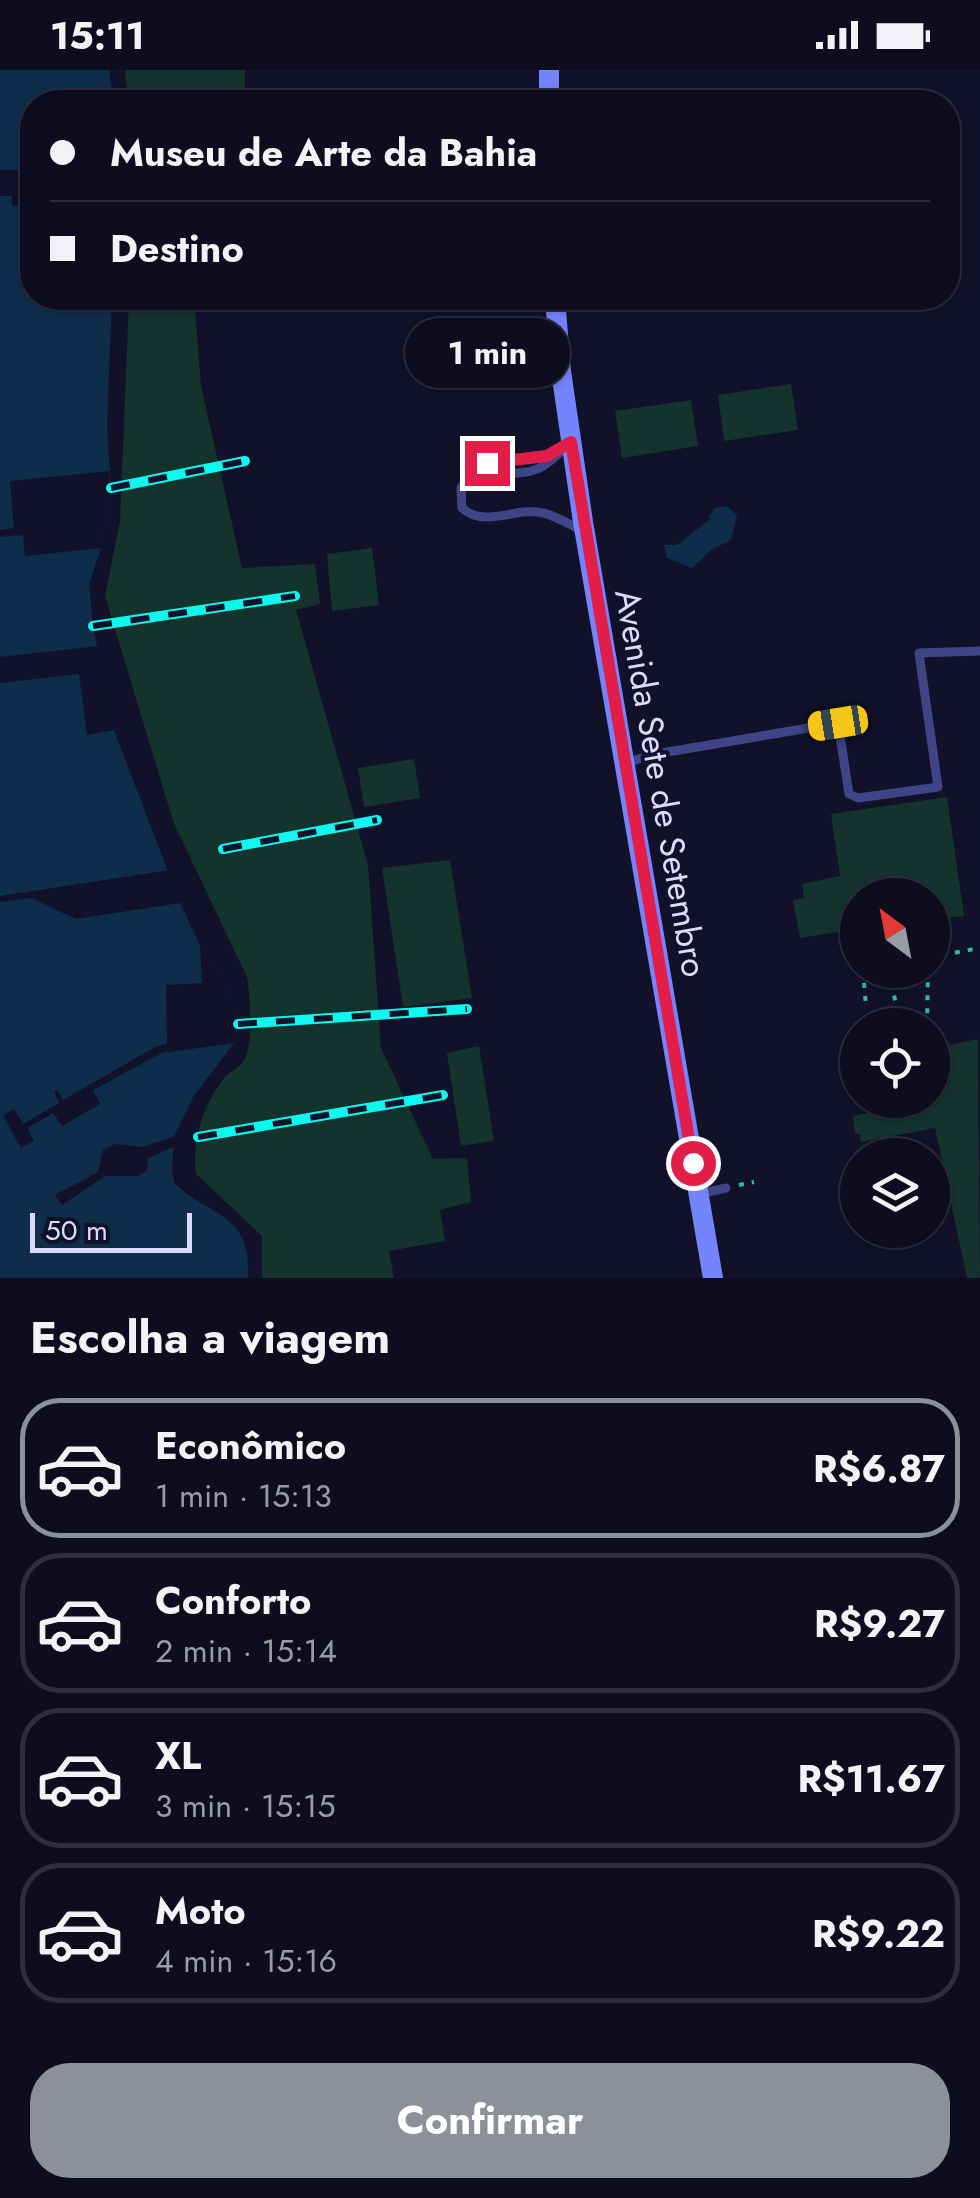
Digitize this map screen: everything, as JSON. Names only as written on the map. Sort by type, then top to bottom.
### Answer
[{"type":"main road","name":"Avenida Sete de Setembro","points":[[556,310],[567,446],[713,1278]]},
{"type":"lane","points":[[487,463],[535,458],[567,446]]},
{"type":"lane","points":[[567,446],[536,470],[469,478],[460,488],[462,508],[468,514],[482,517],[540,512],[584,531]]},
{"type":"lane","points":[[624,764],[650,755],[838,723],[849,794],[858,798],[938,787],[919,653],[980,651]]},
{"type":"lane","points":[[698,1194],[726,1188]]},
{"type":"path","points":[[950,954],[980,948]]},
{"type":"path","points":[[864,988],[866,1006]]},
{"type":"green space","points":[[125,70],[245,70],[245,90],[127,90]]},
{"type":"green space","points":[[129,310],[195,310],[201,386],[242,568],[315,564],[320,604],[296,610],[368,865],[381,1048],[433,1159],[467,1158],[471,1202],[440,1210],[445,1241],[389,1251],[394,1278],[262,1278],[262,1236],[196,1174],[195,1149],[205,1111],[224,1078],[240,1065],[249,1045],[247,977],[174,824],[105,596],[120,521]]},
{"type":"green space","points":[[791,384],[798,430],[724,441],[718,395]]},
{"type":"green space","points":[[691,400],[698,446],[622,458],[615,411]]},
{"type":"green space","points":[[372,548],[379,605],[332,611],[327,554]]},
{"type":"green space","points":[[414,759],[420,798],[364,807],[358,768]]},
{"type":"green space","points":[[947,797],[964,916],[950,918],[950,878],[840,878],[840,932],[800,938],[793,900],[804,898],[802,884],[840,876],[831,814]]},
{"type":"green space","points":[[450,860],[472,998],[403,1007],[382,868]]},
{"type":"green space","points":[[978,1039],[980,1278],[967,1278],[950,1198],[950,1138],[937,1138],[935,1128],[882,1138],[860,1138],[855,1134],[853,1118],[950,1118],[950,1045]]},
{"type":"green space","points":[[479,1046],[494,1141],[461,1146],[447,1053]]},
{"type":"water","points":[[0,70],[109,70],[112,90],[20,90],[20,310],[112,310],[107,425],[111,488],[101,548],[89,584],[93,626],[114,730],[180,903],[200,945],[226,983],[238,1024],[234,1043],[193,1097],[174,1137],[175,1184],[237,1229],[248,1257],[248,1278],[0,1278]]},
{"type":"water","points":[[727,506],[737,515],[731,540],[711,550],[692,568],[667,558],[664,545],[677,545],[710,519],[715,508]]},
{"type":"pier","points":[[0,170],[20,170],[20,206],[12,206],[12,196],[0,196]]},
{"type":"pier","points":[[109,471],[111,488],[101,548],[25,556],[23,535],[0,537],[0,530],[14,528],[10,481]]},
{"type":"pier","points":[[99,646],[114,730],[87,735],[79,674],[0,683],[0,657]]},
{"type":"pier","points":[[170,870],[180,903],[76,919],[31,898],[0,902],[0,896]]},
{"type":"pier","points":[[200,945],[226,983],[238,1024],[234,1043],[162,1053],[93,1090],[100,1104],[62,1126],[53,1113],[28,1128],[34,1141],[21,1148],[3,1116],[14,1109],[23,1124],[59,1103],[54,1092],[57,1090],[63,1100],[167,1044],[166,985],[202,983]]},
{"type":"pier","points":[[181,1134],[180,1144],[148,1158],[147,1171],[137,1176],[105,1176],[62,1205],[55,1195],[98,1172],[103,1150],[115,1144],[143,1147]]},
{"type":"railway","points":[[111,488],[245,461]]},
{"type":"railway","points":[[93,626],[295,596]]},
{"type":"railway","points":[[223,849],[377,820]]},
{"type":"railway","points":[[238,1024],[467,1009]]},
{"type":"railway","points":[[198,1137],[443,1095]]},
{"type":"route","points":[[487,463],[547,456],[571,442],[693,1163]]}]
